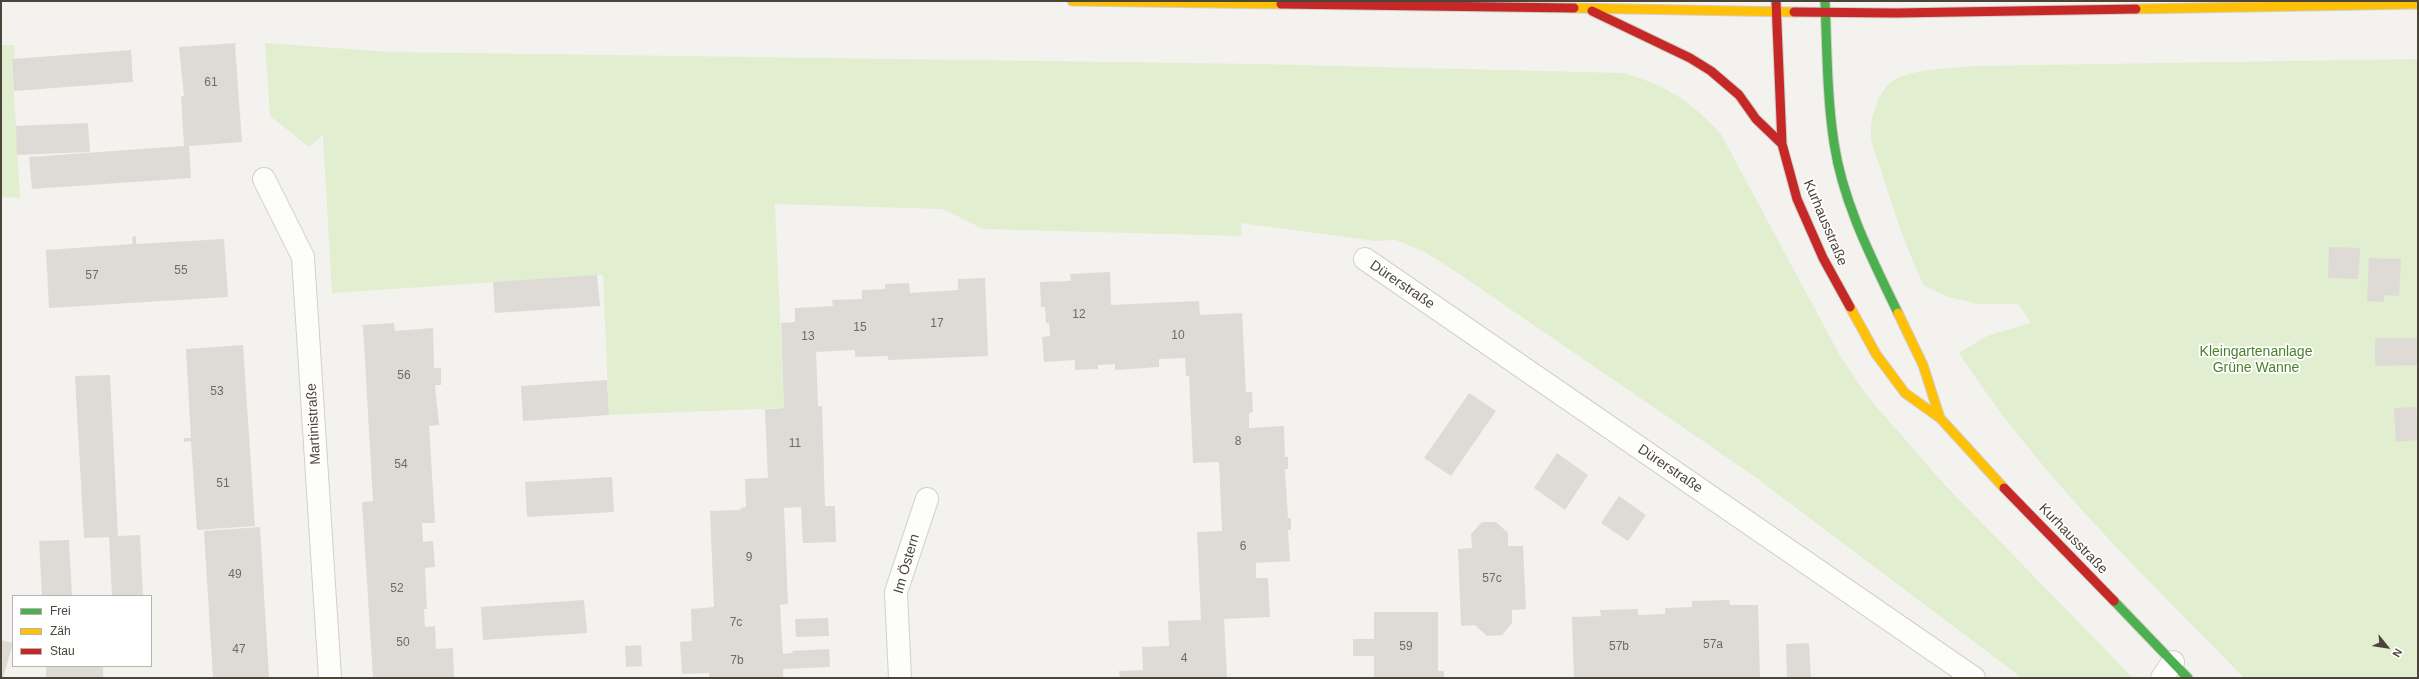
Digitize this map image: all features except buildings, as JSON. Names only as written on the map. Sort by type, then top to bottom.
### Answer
[{"type":"main road","points":[[1072,1],[1585,8],[1776,6],[1825,11],[1896,13],[2418,4]]},
{"type":"main road","name":"Kurhausstraße","points":[[1825,1],[1829,92],[1834,144],[1843,179],[1864,244],[1923,365],[1940,418]]},
{"type":"main road","name":"Kurhausstraße","points":[[1776,6],[1782,144],[1798,199],[1823,258],[1853,315],[1876,354],[1905,393],[1940,418],[2167,670],[2188,678]]},
{"type":"main road","points":[[1585,8],[1690,58],[1711,71],[1739,95],[1756,119],[1782,144]]},
{"type":"street","name":"Martinistraße","points":[[264,179],[303,257],[330,678]]},
{"type":"street","name":"Dürerstraße","points":[[1364,259],[1974,678]]},
{"type":"street","name":"Im Östern","points":[[900,678],[896,592],[927,500]]},
{"type":"green space","points":[[265,43],[391,52],[1257,64],[1623,73],[1638,78],[1665,89],[1688,103],[1710,122],[1721,134],[1839,354],[1868,397],[1945,485],[2133,678],[2022,678],[1754,476],[1446,265],[1423,251],[1396,240],[1375,241],[1241,223],[1242,236],[983,229],[943,209],[775,204],[784,408],[609,415],[603,275],[332,293],[323,135],[309,147],[270,116]]},
{"type":"green space","points":[[1,45],[14,45],[15,58],[12,59],[20,198],[1,197]]},
{"type":"green space","name":"Kleingartenanlage Grüne Wanne","points":[[2418,59],[2418,678],[2244,678],[2130,562],[2057,482],[1990,398],[1959,353],[1987,336],[2031,323],[2018,304],[1977,304],[1949,297],[1924,286],[1900,228],[1873,148],[1871,128],[1874,112],[1880,96],[1890,83],[1896,79],[1905,75],[1924,71],[1974,66]]},
{"type":"traffic: fast","points":[[1825,1],[1830,108],[1838,165],[1851,209],[1878,272],[1898,313]]},
{"type":"traffic: fast","points":[[2114,601],[2188,678]]},
{"type":"traffic: slow","points":[[1072,1],[1281,4]]},
{"type":"traffic: slow","points":[[2136,9],[2418,4]]},
{"type":"traffic: slow","points":[[1574,8],[1794,12]]},
{"type":"traffic: slow","points":[[1850,307],[1876,354],[1905,393],[1940,418],[2004,488]]},
{"type":"traffic: slow","points":[[1898,313],[1923,365],[1940,418]]},
{"type":"traffic: jam","points":[[1776,1],[1782,144],[1797,199],[1823,258],[1850,307]]},
{"type":"traffic: jam","points":[[1281,4],[1574,8]]},
{"type":"traffic: jam","points":[[1794,12],[1896,13],[2136,9]]},
{"type":"traffic: jam","points":[[1592,11],[1690,58],[1711,71],[1739,95],[1756,119],[1782,144]]},
{"type":"traffic: jam","points":[[2004,488],[2114,601]]}]
